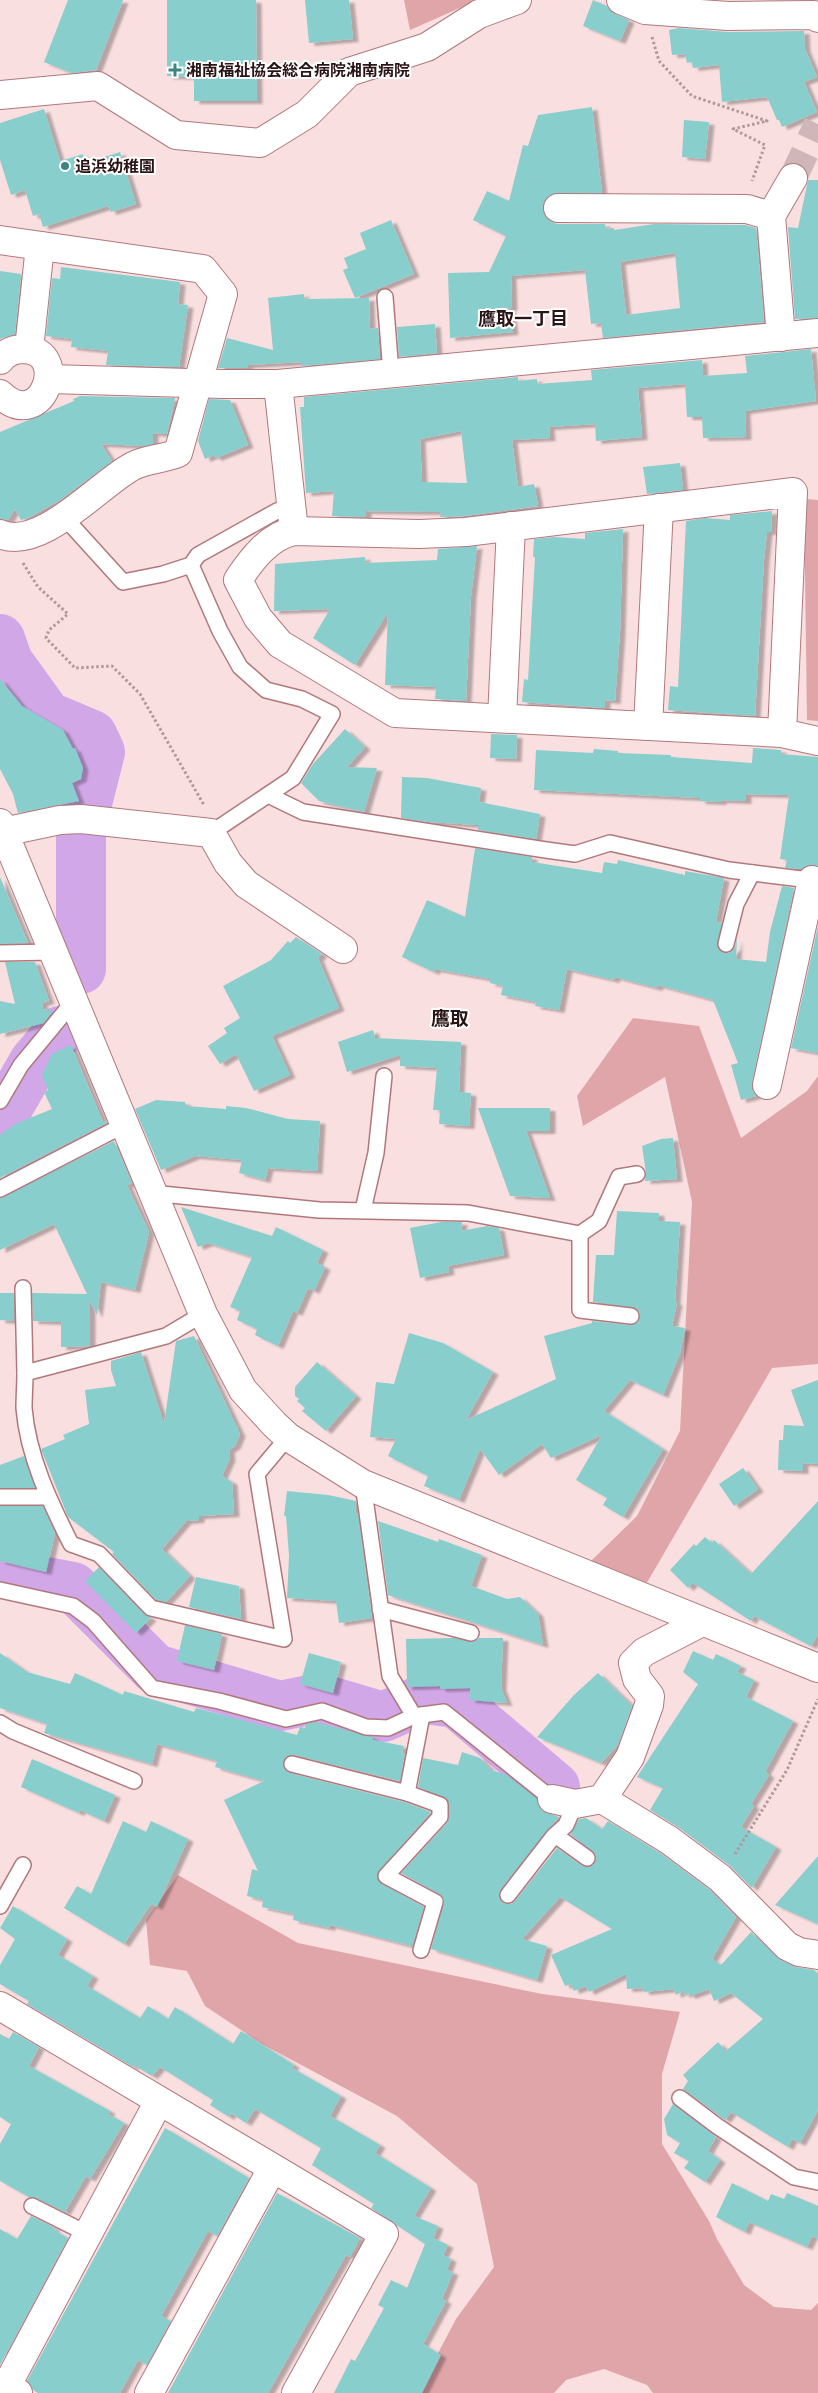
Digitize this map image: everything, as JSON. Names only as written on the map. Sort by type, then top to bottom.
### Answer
[{"type":"street","points":[[0,95],[98,86],[176,135],[260,143],[307,114],[349,72],[427,47],[479,14],[518,0]]},
{"type":"street","points":[[633,5],[728,16],[814,15],[818,18]]},
{"type":"street","points":[[781,337],[771,216],[793,178]]},
{"type":"street","points":[[558,208],[747,209],[771,216]]},
{"type":"street","points":[[0,240],[203,269],[223,294],[178,454],[134,466],[64,517],[30,534],[3,536]]},
{"type":"street","points":[[29,350],[40,246]]},
{"type":"street","points":[[50,379],[198,384],[278,384],[818,333]]},
{"type":"street","points":[[0,360],[4,355],[16,349],[29,350],[41,356],[47,364],[50,379],[45,392],[35,402],[20,405],[8,402],[0,394]]},
{"type":"street","points":[[278,384],[292,519],[286,533],[270,542],[248,564],[238,580],[258,618],[280,644],[395,713],[782,733],[818,741]]},
{"type":"street","points":[[292,519],[419,534],[466,532],[793,492],[782,733]]},
{"type":"street","points":[[648,726],[659,508]]},
{"type":"street","points":[[502,718],[510,526]]},
{"type":"street","points":[[343,949],[246,884],[228,863],[214,830],[81,819],[2,828],[203,1314],[243,1390],[288,1437],[362,1484],[818,1668]]},
{"type":"street","points":[[767,1085],[815,881]]},
{"type":"street","points":[[602,1799],[630,1757],[650,1705],[650,1696],[637,1679],[633,1663],[644,1652],[702,1622]]},
{"type":"street","points":[[563,1801],[602,1799],[669,1840],[720,1878],[787,1946],[799,1952],[818,1955]]},
{"type":"street","points":[[0,2006],[384,2234],[296,2393]]},
{"type":"street","points":[[18,2393],[6,2387],[159,2101]]},
{"type":"street","points":[[149,2393],[272,2168]]},
{"type":"lane","points":[[385,297],[391,373]]},
{"type":"lane","points":[[64,517],[123,582],[163,574],[191,565],[198,555],[277,511],[292,519]]},
{"type":"lane","points":[[191,565],[220,631],[240,667],[266,690],[302,699],[332,714],[293,778],[214,830]]},
{"type":"lane","points":[[268,795],[303,812],[322,815],[576,854],[610,843],[729,870],[815,881]]},
{"type":"lane","points":[[726,944],[736,904],[752,872]]},
{"type":"lane","points":[[0,953],[53,952]]},
{"type":"lane","points":[[0,1101],[21,1065],[74,1001]]},
{"type":"lane","points":[[363,1210],[376,1153],[384,1076]]},
{"type":"lane","points":[[0,1189],[124,1126]]},
{"type":"lane","points":[[152,1193],[319,1210],[468,1213],[580,1234],[599,1221],[618,1177],[637,1174]]},
{"type":"lane","points":[[580,1234],[580,1310],[631,1316]]},
{"type":"lane","points":[[23,1288],[24,1409],[32,1449],[47,1497],[71,1544],[98,1554],[151,1608],[284,1640],[257,1474],[288,1437]]},
{"type":"lane","points":[[25,1373],[166,1336],[203,1314]]},
{"type":"lane","points":[[362,1484],[390,1676],[418,1716],[407,1793]]},
{"type":"lane","points":[[0,1497],[47,1497]]},
{"type":"lane","points":[[0,1590],[72,1606],[93,1621],[152,1688],[219,1701],[286,1719],[322,1711],[366,1727],[388,1728],[418,1716],[444,1712],[563,1801],[566,1825],[508,1895]]},
{"type":"lane","points":[[380,1609],[471,1633]]},
{"type":"lane","points":[[0,1723],[13,1731],[134,1781]]},
{"type":"lane","points":[[292,1764],[407,1793],[440,1804],[440,1817],[386,1876],[435,1902],[422,1950]]},
{"type":"lane","points":[[556,1835],[587,1858]]},
{"type":"lane","points":[[0,1906],[23,1865]]},
{"type":"lane","points":[[680,2098],[717,2126],[794,2177],[818,2182]]},
{"type":"lane","points":[[32,2206],[88,2234]]},
{"type":"path","points":[[633,5],[659,61],[692,96],[767,121],[733,129],[765,145],[748,190],[771,216]]},
{"type":"path","points":[[3,536],[38,587],[68,614],[49,630],[46,638],[75,668],[112,666],[140,694],[214,830]]},
{"type":"path","points":[[720,1878],[787,1770],[818,1699]]},
{"type":"shaded area","points":[[404,0],[478,0],[410,30]]},
{"type":"shaded area","points":[[804,499],[818,500],[818,721],[807,720]]},
{"type":"shaded area","points":[[633,1018],[699,1026],[741,1138],[807,1091],[818,1076],[818,1364],[772,1368],[645,1586],[590,1562],[637,1516],[680,1431],[692,1202],[665,1077],[583,1126],[577,1096]]},
{"type":"shaded area","points":[[178,1875],[298,1943],[542,1994],[680,2012],[662,2074],[662,2144],[709,2221],[717,2239],[744,2285],[774,2307],[811,2310],[818,2303],[818,2393],[653,2393],[647,2385],[604,2369],[566,2380],[554,2393],[417,2393],[456,2319],[494,2267],[477,2184],[397,2116],[262,2044],[205,2006],[187,1971],[150,1965],[146,1920]]},
{"type":"building","points":[[68,0],[123,0],[96,70],[72,73],[44,62]]},
{"type":"building","points":[[167,0],[256,0],[257,101],[194,101],[194,77],[167,76]]},
{"type":"building","points":[[305,0],[349,0],[353,39],[309,43]]},
{"type":"building","points":[[593,0],[607,6],[615,14],[629,20],[620,41],[583,26]]},
{"type":"building","points":[[679,28],[728,32],[804,31],[805,49],[817,77],[804,82],[817,112],[782,127],[767,97],[722,102],[719,65],[693,68],[692,62],[687,63],[685,54],[672,55],[669,30]]},
{"type":"building","points":[[592,107],[602,193],[551,194],[545,200],[542,207],[545,216],[550,221],[557,224],[605,224],[605,229],[614,228],[614,230],[654,224],[745,225],[756,228],[764,322],[603,338],[601,323],[591,324],[585,270],[511,276],[512,307],[510,307],[513,332],[450,338],[448,273],[489,272],[506,236],[473,220],[487,191],[509,201],[523,145],[528,146],[538,115]],"holes":[[[675,253],[680,308],[626,315],[620,262]]]},
{"type":"building","points":[[44,109],[60,161],[83,154],[85,163],[120,152],[136,204],[111,212],[108,206],[43,227],[39,214],[33,216],[25,190],[11,195],[0,160],[0,123]]},
{"type":"building","points":[[684,120],[709,122],[705,159],[682,157]]},
{"type":"building","points":[[808,180],[818,180],[818,318],[795,319],[788,227],[798,228]]},
{"type":"building","points":[[391,220],[414,274],[355,298],[343,270],[348,268],[344,258],[366,249],[360,233]]},
{"type":"building","points":[[61,267],[180,282],[178,304],[188,305],[179,367],[106,365],[108,351],[71,347],[72,339],[46,336],[52,278],[60,279]]},
{"type":"building","points":[[0,271],[21,274],[15,334],[0,339]]},
{"type":"building","points":[[304,294],[304,299],[369,298],[370,329],[378,328],[380,359],[302,366],[302,362],[248,365],[247,368],[218,368],[227,338],[273,350],[268,298]]},
{"type":"building","points":[[435,324],[437,353],[399,357],[397,327]]},
{"type":"building","points":[[811,349],[816,401],[745,411],[746,437],[703,438],[702,417],[687,417],[685,384],[638,388],[642,437],[596,441],[595,424],[549,427],[550,438],[512,440],[518,487],[534,484],[538,506],[465,516],[440,517],[441,512],[366,511],[366,517],[332,516],[334,491],[306,493],[300,407],[304,407],[304,397],[518,377],[518,381],[537,379],[537,384],[592,380],[591,370],[702,360],[703,376],[747,373],[745,356]],"holes":[[[461,431],[467,483],[422,482],[420,439]]]},
{"type":"building","points":[[80,396],[175,398],[167,434],[153,433],[153,444],[144,446],[101,444],[112,461],[60,500],[28,518],[21,520],[15,509],[8,520],[0,519],[0,432],[74,401],[73,399]]},
{"type":"building","points":[[209,399],[230,400],[248,445],[216,458],[214,455],[205,459],[198,441]]},
{"type":"building","points":[[680,463],[683,490],[647,494],[643,467]]},
{"type":"building","points":[[772,511],[771,532],[767,532],[764,559],[755,716],[668,710],[670,686],[678,687],[686,521],[705,518],[730,520],[730,515]]},
{"type":"building","points":[[623,529],[620,631],[615,701],[605,700],[605,708],[522,702],[524,679],[528,680],[535,557],[533,557],[534,539],[554,537],[585,539],[585,533]]},
{"type":"building","points":[[477,546],[471,596],[466,701],[435,699],[436,687],[385,685],[388,612],[355,665],[313,638],[330,609],[274,611],[275,564],[365,557],[365,563],[437,560],[438,549]]},
{"type":"building","points":[[0,679],[22,706],[63,730],[73,749],[75,748],[83,768],[81,779],[72,783],[79,801],[18,813],[13,794],[0,769]]},
{"type":"building","points":[[345,729],[365,747],[347,767],[377,768],[364,812],[319,801],[301,783],[313,764]]},
{"type":"building","points":[[491,734],[517,735],[516,759],[490,758]]},
{"type":"building","points":[[753,748],[781,750],[781,754],[818,757],[818,866],[808,865],[801,869],[785,868],[787,860],[780,859],[789,795],[746,794],[746,801],[721,800],[721,802],[700,801],[700,798],[534,790],[536,750],[593,753],[594,749],[618,751],[618,753],[671,755],[671,757],[752,763]]},
{"type":"building","points":[[402,777],[427,778],[481,788],[479,802],[540,814],[536,839],[478,830],[478,825],[401,818]]},
{"type":"building","points":[[475,848],[532,857],[532,862],[602,873],[604,862],[617,864],[618,860],[685,875],[685,871],[724,878],[716,922],[722,923],[717,946],[723,953],[729,953],[735,947],[737,938],[736,959],[766,962],[770,932],[782,886],[794,888],[752,1082],[752,1090],[756,1096],[741,1100],[731,1065],[738,1063],[713,1000],[658,985],[657,988],[615,977],[614,980],[567,969],[559,1010],[535,1006],[536,1002],[501,995],[503,986],[490,983],[490,979],[435,969],[434,972],[402,957],[427,900],[465,917]]},
{"type":"building","points":[[0,877],[28,943],[0,944]]},
{"type":"building","points":[[818,926],[818,1053],[791,1048]]},
{"type":"building","points":[[296,937],[322,954],[318,958],[339,1008],[272,1036],[290,1075],[254,1091],[236,1054],[220,1064],[208,1046],[227,1033],[224,1028],[240,1018],[223,986],[271,960],[288,941],[290,943]]},
{"type":"building","points":[[5,962],[35,962],[49,1001],[42,1003],[43,1009],[53,1011],[44,1023],[0,1034],[0,1001],[15,1004]]},
{"type":"building","points":[[373,1030],[375,1038],[461,1042],[459,1092],[471,1093],[469,1126],[439,1124],[440,1110],[433,1110],[437,1068],[400,1066],[400,1055],[347,1072],[338,1042]]},
{"type":"building","points":[[71,1045],[103,1122],[106,1121],[107,1123],[0,1178],[0,1135],[15,1124],[52,1109],[44,1092],[48,1090],[42,1075],[52,1054]]},
{"type":"building","points":[[156,1100],[185,1102],[186,1106],[226,1109],[226,1106],[246,1108],[288,1119],[320,1121],[317,1171],[268,1168],[265,1180],[239,1173],[242,1160],[195,1156],[161,1170],[135,1109]]},
{"type":"building","points":[[478,1108],[550,1108],[550,1131],[526,1131],[550,1198],[510,1196]]},
{"type":"building","points":[[673,1138],[677,1179],[645,1181],[646,1173],[642,1146],[661,1139]]},
{"type":"building","points":[[114,1141],[132,1183],[127,1185],[149,1232],[135,1290],[101,1282],[97,1315],[90,1301],[90,1346],[61,1347],[61,1322],[33,1321],[32,1293],[87,1294],[54,1224],[0,1250],[0,1198]]},
{"type":"building","points":[[181,1207],[272,1236],[276,1227],[323,1250],[317,1263],[325,1267],[314,1291],[308,1288],[297,1313],[293,1311],[278,1346],[255,1335],[257,1329],[237,1320],[240,1311],[230,1307],[252,1257],[208,1243],[198,1247]]},
{"type":"building","points":[[617,1211],[659,1213],[659,1221],[680,1222],[675,1302],[677,1303],[672,1326],[685,1328],[680,1353],[663,1395],[630,1380],[604,1411],[663,1449],[623,1517],[603,1505],[607,1498],[576,1480],[602,1435],[551,1458],[542,1444],[499,1475],[480,1449],[459,1500],[424,1486],[428,1476],[388,1456],[396,1439],[370,1437],[376,1382],[394,1384],[409,1333],[443,1343],[493,1372],[466,1420],[556,1379],[544,1336],[592,1323],[592,1321],[630,1325],[638,1322],[640,1313],[636,1308],[593,1302],[596,1255],[614,1255]]},
{"type":"building","points":[[441,1222],[462,1222],[461,1231],[487,1226],[499,1228],[504,1255],[448,1266],[449,1272],[420,1278],[410,1228]]},
{"type":"building","points":[[0,1293],[14,1293],[14,1321],[0,1320]]},
{"type":"building","points":[[194,1336],[240,1434],[235,1446],[229,1450],[230,1458],[222,1476],[232,1482],[234,1514],[199,1516],[199,1520],[186,1521],[162,1549],[190,1576],[166,1602],[156,1600],[112,1554],[114,1552],[68,1517],[41,1449],[65,1439],[63,1435],[89,1424],[85,1390],[116,1386],[111,1370],[111,1361],[141,1352],[164,1424],[176,1341]]},
{"type":"building","points":[[317,1362],[356,1396],[326,1431],[302,1411],[305,1408],[297,1401],[299,1399],[295,1396],[295,1387]]},
{"type":"building","points":[[818,1380],[818,1464],[803,1463],[803,1471],[778,1470],[779,1440],[783,1440],[784,1425],[804,1426],[791,1390]]},
{"type":"building","points":[[24,1456],[35,1488],[0,1488],[0,1465]]},
{"type":"building","points":[[743,1468],[758,1489],[734,1506],[719,1484]]},
{"type":"building","points":[[287,1491],[328,1495],[356,1501],[355,1513],[358,1514],[372,1618],[339,1623],[336,1601],[287,1598],[289,1556],[286,1516],[284,1516]]},
{"type":"building","points":[[818,1501],[818,1634],[811,1646],[754,1616],[751,1621],[693,1583],[688,1588],[670,1570],[694,1544],[696,1546],[705,1537],[712,1543],[714,1540],[751,1574]]},
{"type":"building","points":[[0,1506],[43,1506],[55,1533],[46,1572],[0,1561]]},
{"type":"building","points":[[378,1521],[438,1542],[439,1539],[482,1555],[471,1586],[507,1599],[520,1597],[538,1614],[543,1645],[388,1595]]},
{"type":"building","points":[[99,1567],[144,1614],[151,1618],[136,1633],[85,1581]]},
{"type":"building","points":[[196,1577],[239,1586],[241,1619],[189,1607]]},
{"type":"building","points":[[185,1625],[222,1634],[214,1670],[177,1661]]},
{"type":"building","points":[[455,1638],[473,1642],[479,1638],[503,1638],[501,1688],[507,1703],[470,1700],[470,1688],[440,1689],[440,1686],[407,1687],[406,1639]]},
{"type":"building","points":[[693,1651],[713,1660],[716,1654],[741,1666],[737,1672],[754,1680],[746,1697],[793,1721],[765,1772],[769,1775],[751,1804],[754,1806],[741,1827],[776,1847],[752,1888],[729,1865],[678,1827],[650,1810],[663,1788],[637,1777],[698,1684],[683,1672]]},
{"type":"building","points":[[0,1653],[27,1672],[70,1684],[75,1673],[123,1695],[124,1691],[194,1712],[196,1708],[297,1735],[300,1727],[305,1728],[306,1724],[315,1722],[373,1737],[373,1740],[404,1746],[402,1753],[405,1754],[400,1781],[294,1755],[286,1757],[283,1766],[290,1773],[404,1802],[431,1812],[377,1874],[377,1880],[382,1884],[424,1907],[412,1946],[330,1925],[330,1928],[293,1920],[294,1914],[262,1907],[263,1900],[247,1896],[252,1869],[258,1871],[224,1800],[264,1781],[215,1767],[217,1761],[157,1744],[152,1764],[44,1733],[47,1724],[0,1708]]},
{"type":"building","points":[[309,1653],[341,1662],[333,1693],[300,1684]]},
{"type":"building","points":[[598,1673],[632,1706],[618,1745],[601,1763],[537,1737],[574,1695]]},
{"type":"building","points":[[462,1752],[480,1758],[491,1770],[507,1775],[537,1799],[542,1811],[559,1817],[501,1889],[499,1898],[503,1903],[511,1904],[515,1901],[557,1848],[582,1866],[591,1866],[596,1859],[595,1854],[570,1834],[579,1819],[586,1818],[602,1829],[608,1821],[660,1853],[710,1890],[736,1917],[712,1959],[721,1965],[751,1932],[780,1960],[796,1967],[814,1970],[818,1974],[818,2110],[800,2143],[792,2139],[788,2147],[731,2112],[725,2120],[683,2089],[688,2081],[683,2075],[718,2042],[726,2051],[763,2019],[731,1993],[714,2001],[709,1989],[690,1996],[688,1993],[684,1995],[683,1991],[676,1995],[674,1989],[644,1992],[643,1988],[627,1989],[626,1974],[589,1992],[586,1986],[574,1991],[571,1984],[565,1986],[551,1955],[612,1929],[560,1897],[522,1939],[547,1946],[537,1980],[431,1949],[444,1900],[439,1894],[401,1873],[447,1823],[449,1818],[447,1799],[418,1787],[423,1758],[458,1765]]},
{"type":"building","points":[[32,1759],[115,1795],[104,1821],[80,1810],[79,1813],[21,1787]]},
{"type":"building","points":[[123,1821],[146,1832],[151,1821],[188,1839],[157,1907],[151,1904],[124,1944],[64,1908],[77,1886],[91,1894]]},
{"type":"building","points":[[818,1856],[818,1924],[775,1905]]},
{"type":"building","points":[[13,1906],[67,1939],[58,1955],[93,1976],[87,1986],[140,2018],[148,2006],[168,2019],[175,2007],[233,2044],[241,2031],[294,2065],[292,2068],[341,2096],[330,2116],[380,2145],[375,2153],[431,2188],[414,2216],[438,2226],[433,2238],[448,2245],[443,2255],[451,2259],[447,2270],[453,2272],[442,2299],[446,2301],[423,2344],[441,2355],[422,2393],[334,2393],[351,2359],[355,2361],[384,2308],[378,2305],[391,2280],[407,2288],[425,2244],[371,2208],[374,2204],[312,2165],[321,2148],[255,2109],[246,2123],[231,2113],[229,2117],[210,2105],[213,2100],[160,2067],[152,2076],[134,2065],[133,2067],[27,2004],[29,2001],[0,1984],[0,1965],[15,1939],[0,1928]]},
{"type":"building","points":[[13,2032],[39,2047],[29,2066],[110,2111],[108,2114],[124,2123],[90,2179],[86,2176],[65,2212],[36,2198],[29,2197],[0,2181],[0,2144],[11,2124],[0,2117],[0,2034],[9,2039]]},
{"type":"building","points":[[673,2104],[716,2137],[708,2151],[720,2160],[705,2182],[684,2168],[689,2161],[674,2153],[680,2143],[667,2135],[664,2119]]},
{"type":"building","points":[[165,2128],[249,2178],[217,2236],[208,2231],[161,2316],[171,2321],[147,2365],[138,2360],[120,2393],[38,2393],[33,2390],[27,2381]]},
{"type":"building","points":[[732,2183],[768,2201],[771,2194],[784,2199],[787,2193],[818,2206],[818,2239],[812,2236],[807,2247],[749,2222],[745,2232],[716,2217]]},
{"type":"building","points":[[277,2193],[360,2238],[350,2257],[346,2255],[268,2393],[168,2393]]},
{"type":"building","points":[[31,2216],[55,2228],[54,2230],[68,2238],[0,2365],[0,2229],[17,2239]]},
{"type":"waterway","points":[[0,639],[8,662],[47,716],[92,735],[100,752],[81,827],[81,969]]},
{"type":"waterway","points":[[0,1121],[34,1062],[60,1031]]},
{"type":"waterway","points":[[0,1573],[73,1587],[155,1669],[280,1706],[319,1698],[383,1717],[424,1699],[456,1703],[555,1787]]},
{"type":"tunnel","points":[[793,178],[818,124]]},
{"type":"place","name":"湘南福祉協会総合病院湘南病院","points":[[175,70]]},
{"type":"place","name":"追浜幼稚園","points":[[65,166]]},
{"type":"district","name":"鷹取一丁目","points":[[523,319]]},
{"type":"district","name":"鷹取","points":[[450,1018]]}]
